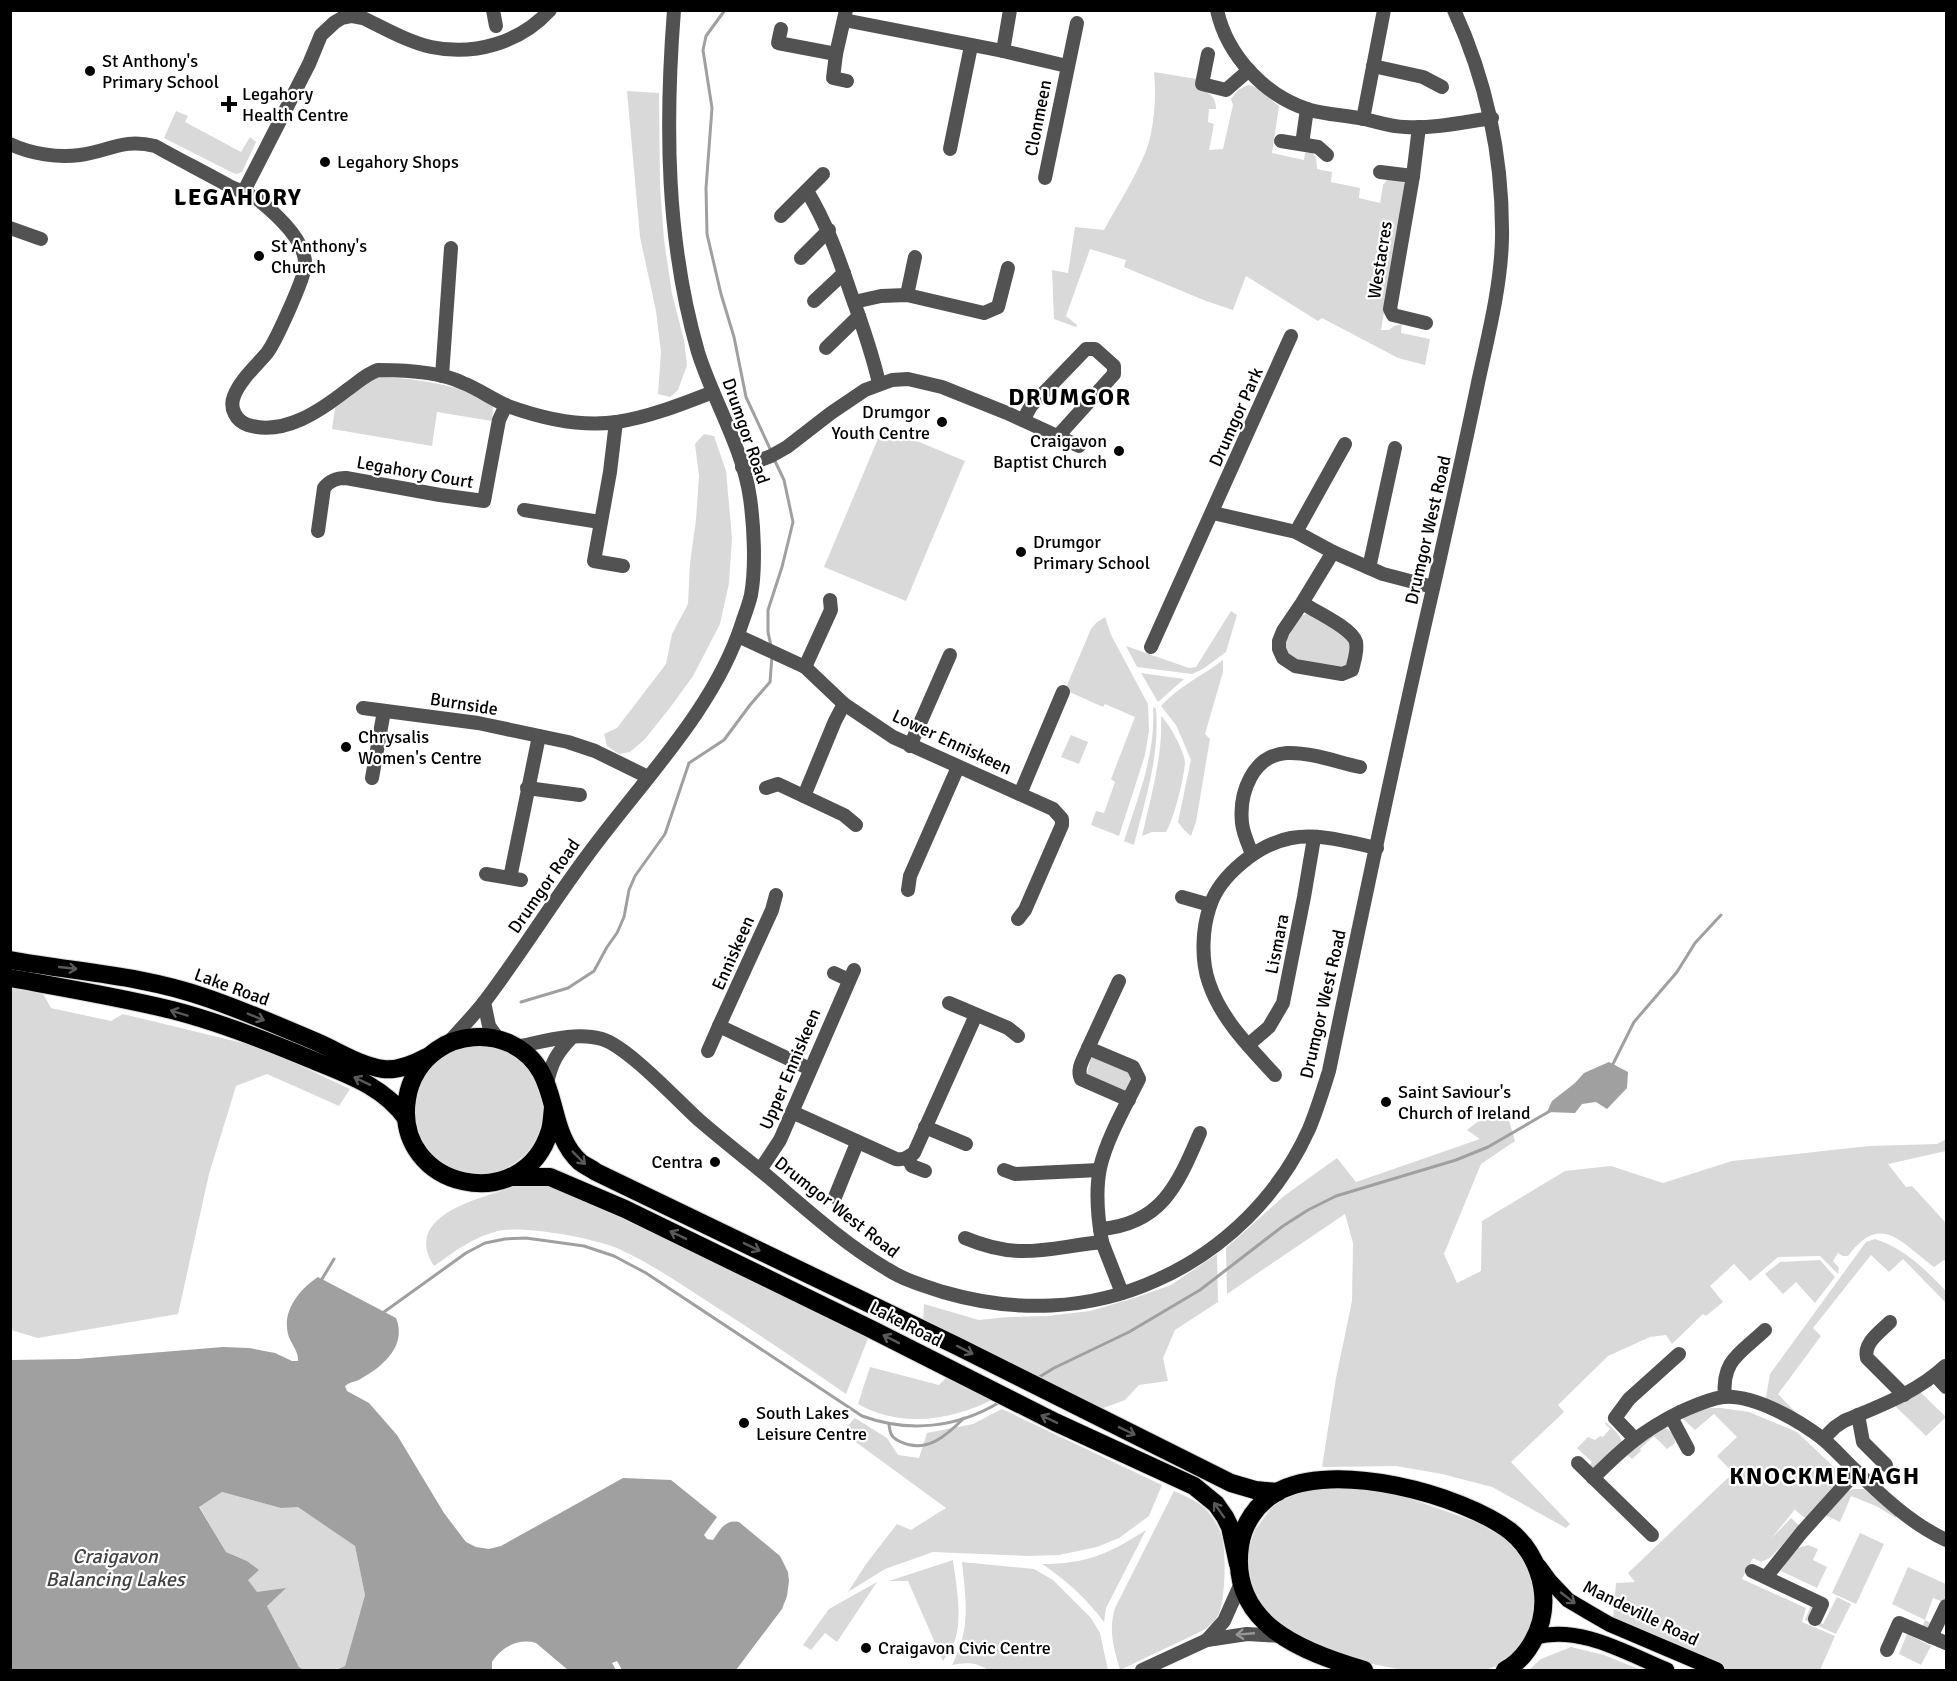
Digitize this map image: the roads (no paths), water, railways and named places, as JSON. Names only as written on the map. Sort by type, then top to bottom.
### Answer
[{"type":"highway","name":"Lake Road","points":[[10,960],[127,977],[202,996],[291,1031],[368,1065],[384,1069],[414,1064],[430,1055]]},
{"type":"highway","points":[[10,978],[164,1008],[259,1038],[374,1087],[397,1106],[406,1118]]},
{"type":"highway","points":[[481,1037],[499,1040],[516,1047],[538,1066],[547,1083],[552,1107],[550,1129],[542,1149],[529,1165],[511,1177],[482,1184],[460,1182],[439,1173],[423,1158],[415,1147],[406,1118],[408,1092],[413,1078],[430,1055],[447,1044],[464,1038],[481,1037]]},
{"type":"highway","name":"Lake Road","points":[[552,1107],[567,1145],[580,1162],[596,1172],[1231,1483],[1255,1490],[1278,1492]]},
{"type":"highway","name":"Lake Road","points":[[511,1177],[550,1178],[625,1209],[871,1329],[1006,1398],[1194,1486],[1216,1504],[1230,1527],[1241,1583],[1247,1601],[1254,1612],[1283,1636],[1340,1667],[1364,1671]]},
{"type":"highway","points":[[1238,1564],[1240,1544],[1248,1521],[1261,1505],[1278,1492],[1305,1481],[1321,1479],[1365,1481],[1404,1488],[1452,1501],[1493,1520],[1511,1532],[1531,1554],[1541,1579],[1544,1608],[1535,1637],[1522,1656],[1506,1670]]},
{"type":"main road","name":"Mandeville Road","points":[[1531,1554],[1550,1581],[1568,1600],[1610,1624],[1717,1671]]},
{"type":"main road","points":[[1535,1637],[1558,1634],[1587,1638],[1666,1671]]},
{"type":"street","points":[[493,10],[496,26]]},
{"type":"street","points":[[243,193],[321,34],[335,22],[352,16],[363,18],[430,47],[474,49],[492,46],[516,37],[550,10]]},
{"type":"street","name":"Drumgor Road","points":[[447,1044],[484,1002],[584,859],[706,700],[726,664],[751,596],[753,562],[750,497],[742,467],[699,354],[677,255],[671,198],[669,139],[669,74],[674,10]]},
{"type":"street","points":[[1003,51],[1010,10]]},
{"type":"street","points":[[1217,10],[1221,25],[1233,49],[1249,70],[1280,97],[1307,109],[1334,116],[1363,119],[1386,126],[1419,127],[1491,118]]},
{"type":"street","points":[[1363,119],[1384,10]]},
{"type":"street","name":"Drumgor West Road","points":[[516,1047],[572,1037],[600,1038],[618,1047],[702,1122],[825,1224],[888,1270],[912,1282],[975,1300],[1021,1307],[1075,1305],[1145,1286],[1180,1270],[1216,1246],[1271,1193],[1309,1129],[1329,1071],[1465,449],[1499,279],[1502,238],[1501,192],[1491,118],[1477,66],[1454,10]]},
{"type":"street","name":"Clonmeen","points":[[847,81],[833,78],[845,15],[971,46],[1066,66]]},
{"type":"street","name":"Clonmeen","points":[[1045,178],[1066,66],[1077,23]]},
{"type":"street","points":[[781,29],[778,42],[836,54]]},
{"type":"street","points":[[950,149],[971,46]]},
{"type":"street","points":[[1208,54],[1202,84],[1226,90],[1249,70]]},
{"type":"street","points":[[1373,66],[1423,77],[1442,87]]},
{"type":"street","points":[[1302,144],[1307,109]]},
{"type":"street","name":"Westacres","points":[[1419,127],[1390,309],[1393,315],[1426,323]]},
{"type":"street","points":[[1281,141],[1318,147],[1327,155]]},
{"type":"street","points":[[10,144],[55,156],[80,155],[125,143],[140,142],[154,146],[258,200],[289,229],[304,251],[304,272],[269,350],[240,385],[234,396],[232,408],[239,420],[249,426],[274,427],[295,422],[337,398],[370,373],[378,370],[442,376],[462,382],[506,405],[560,420],[616,422],[664,410],[713,392]]},
{"type":"street","points":[[1380,172],[1413,176]]},
{"type":"street","points":[[781,216],[823,174]]},
{"type":"street","points":[[807,191],[829,230],[859,316],[879,383]]},
{"type":"street","points":[[10,228],[41,239]]},
{"type":"street","points":[[801,258],[829,230]]},
{"type":"street","points":[[442,376],[451,248]]},
{"type":"street","points":[[907,295],[915,257]]},
{"type":"street","points":[[854,302],[881,296],[907,295],[984,313],[998,308],[1008,268]]},
{"type":"street","points":[[814,301],[844,273]]},
{"type":"street","points":[[826,348],[859,316]]},
{"type":"street","name":"Drumgor Park","points":[[1151,647],[1291,336]]},
{"type":"street","points":[[1023,420],[1031,406],[1086,349],[1095,350],[1114,366],[1114,374],[1058,436]]},
{"type":"street","points":[[742,467],[787,447],[840,406],[865,390],[879,383],[908,379],[942,387],[1079,446]]},
{"type":"street","name":"Legahory Court","points":[[318,531],[324,488],[328,483],[339,478],[484,501],[499,420],[506,405]]},
{"type":"street","points":[[616,422],[610,472],[594,561],[623,566]]},
{"type":"street","points":[[1296,532],[1345,444]]},
{"type":"street","points":[[1369,568],[1395,448]]},
{"type":"street","points":[[524,510],[600,522]]},
{"type":"street","points":[[1213,513],[1296,532],[1369,568],[1399,579],[1433,587]]},
{"type":"street","points":[[1302,603],[1349,631],[1355,638],[1357,650],[1352,670],[1348,674],[1342,675],[1295,666],[1283,658],[1279,649],[1283,631],[1333,552]]},
{"type":"street","points":[[805,667],[831,610],[830,600]]},
{"type":"street","name":"Lower Enniskeen","points":[[738,636],[805,667],[844,704],[884,732],[910,746],[1053,809],[1067,819],[1062,825],[1025,910],[1018,919]]},
{"type":"street","points":[[910,746],[944,661]]},
{"type":"street","points":[[1020,794],[1063,692]]},
{"type":"street","points":[[804,796],[844,704]]},
{"type":"street","name":"Burnside","points":[[363,708],[478,723],[568,742],[595,751],[648,777]]},
{"type":"street","points":[[372,778],[384,711]]},
{"type":"street","points":[[486,874],[516,879],[527,788],[538,736]]},
{"type":"street","points":[[1252,854],[1242,826],[1241,811],[1248,783],[1260,764],[1274,756],[1287,753],[1307,755],[1360,767]]},
{"type":"street","points":[[908,890],[910,876],[958,767]]},
{"type":"street","points":[[766,788],[778,784],[844,815],[856,825]]},
{"type":"street","points":[[527,788],[580,795]]},
{"type":"street","points":[[1275,1076],[1248,1045],[1216,1001],[1208,981],[1204,953],[1210,905],[1226,881],[1252,854],[1284,840],[1293,838],[1335,839],[1377,848]]},
{"type":"street","name":"Lismara","points":[[1248,1045],[1269,1027],[1283,1003],[1314,838]]},
{"type":"street","name":"Enniskeen","points":[[708,1051],[772,910],[776,894]]},
{"type":"street","points":[[1182,897],[1210,905]]},
{"type":"street","name":"Upper Enniskeen","points":[[760,1170],[780,1140],[851,975],[834,973]]},
{"type":"street","points":[[1119,981],[1088,1048],[1079,1076],[1081,1079],[1129,1100]]},
{"type":"street","points":[[484,1002],[489,1026],[499,1040]]},
{"type":"street","points":[[949,1003],[1008,1028],[1018,1036]]},
{"type":"street","points":[[792,1112],[896,1159],[908,1158],[914,1153],[976,1015]]},
{"type":"street","points":[[719,1026],[810,1069]]},
{"type":"street","points":[[547,1083],[551,1066],[558,1052],[572,1037]]},
{"type":"street","points":[[1088,1048],[1133,1067],[1139,1079],[1104,1154],[1099,1170],[1101,1236],[1122,1293]]},
{"type":"street","points":[[926,1127],[966,1144]]},
{"type":"street","points":[[965,1238],[998,1249],[1038,1252],[1101,1236],[1145,1216],[1164,1202],[1182,1173],[1198,1138],[1182,1136]]},
{"type":"street","points":[[835,1197],[857,1143]]},
{"type":"street","points":[[908,1158],[912,1166],[925,1171]]},
{"type":"street","points":[[1004,1170],[1015,1174],[1099,1170]]},
{"type":"street","points":[[1890,1322],[1870,1342],[1866,1354],[1867,1358],[1904,1395]]},
{"type":"street","points":[[1725,1397],[1724,1377],[1730,1362],[1765,1330]]},
{"type":"street","points":[[1635,1439],[1615,1418],[1629,1399],[1679,1354]]},
{"type":"street","points":[[1823,1439],[1835,1427],[1904,1395],[1940,1371],[1947,1387]]},
{"type":"street","points":[[1593,1478],[1635,1439],[1671,1416],[1695,1405],[1725,1397],[1750,1401],[1771,1408],[1823,1439],[1905,1516],[1945,1538]]},
{"type":"street","points":[[1858,1415],[1863,1442],[1886,1465]]},
{"type":"street","points":[[1671,1416],[1688,1449]]},
{"type":"street","points":[[1578,1463],[1652,1535]]},
{"type":"street","points":[[1766,1577],[1814,1518],[1856,1472]]},
{"type":"street","points":[[1752,1571],[1822,1604],[1815,1618]]},
{"type":"street","points":[[1207,1640],[1224,1621],[1241,1583]]},
{"type":"street","points":[[1931,1637],[1947,1606]]},
{"type":"street","points":[[1887,1650],[1899,1623],[1947,1643]]},
{"type":"street","points":[[1142,1671],[1207,1640],[1246,1634],[1283,1636]]},
{"type":"water","points":[[1609,1062],[1628,1072],[1627,1088],[1607,1109],[1596,1102],[1582,1104],[1575,1113],[1547,1112],[1552,1101],[1584,1073]]},
{"type":"water","name":"Craigavon Balancing Lakes","points":[[318,1277],[396,1318],[399,1328],[398,1337],[391,1354],[370,1373],[345,1386],[347,1391],[369,1403],[397,1435],[444,1513],[466,1542],[476,1547],[489,1549],[501,1546],[623,1478],[671,1480],[717,1517],[704,1535],[707,1539],[713,1540],[726,1524],[739,1522],[780,1556],[788,1572],[789,1581],[782,1609],[736,1670],[622,1670],[617,1661],[612,1663],[616,1670],[568,1670],[536,1643],[523,1642],[511,1645],[500,1652],[492,1662],[492,1670],[335,1670],[345,1666],[365,1595],[355,1546],[298,1507],[281,1508],[222,1492],[199,1507],[226,1552],[247,1561],[259,1570],[248,1580],[257,1592],[286,1588],[267,1606],[299,1667],[305,1670],[11,1670],[11,1360],[77,1359],[223,1347],[249,1348],[275,1353],[292,1361],[298,1361],[288,1334],[288,1317],[299,1294]]},
{"type":"waterway","points":[[725,10],[706,36],[703,50],[712,108],[706,188],[707,234],[734,337],[746,397],[772,453]]},
{"type":"waterway","points":[[771,646],[768,632],[768,610],[793,522],[784,480],[774,459]]},
{"type":"waterway","points":[[521,1002],[568,988],[594,971],[624,917],[629,890],[635,876],[665,834],[689,763],[724,740],[770,682],[772,656]]},
{"type":"waterway","points":[[1611,1068],[1634,1022],[1677,972],[1695,943],[1721,915]]},
{"type":"waterway","points":[[1036,1379],[1129,1332],[1200,1290],[1283,1226],[1308,1210],[1336,1196],[1456,1160],[1488,1147],[1550,1111]]},
{"type":"waterway","points":[[384,1312],[466,1253],[485,1243],[526,1238],[584,1246],[614,1256],[646,1273],[862,1416],[897,1425],[932,1425],[967,1418],[1000,1402]]},
{"type":"waterway","points":[[322,1279],[334,1259]]},
{"type":"waterway","points":[[889,1424],[895,1439],[919,1446],[936,1441],[964,1418]]},
{"type":"place","name":"St Anthony's Primary School","points":[[90,71]]},
{"type":"place","name":"Legahory Health Centre","points":[[229,104]]},
{"type":"place","name":"Legahory Shops","points":[[325,162]]},
{"type":"place","name":"St Anthony's Church","points":[[259,256]]},
{"type":"place","name":"Drumgor Youth Centre","points":[[942,422]]},
{"type":"place","name":"Craigavon Baptist Church","points":[[1119,451]]},
{"type":"place","name":"Drumgor Primary School","points":[[1021,552]]},
{"type":"place","name":"Chrysalis Women's Centre","points":[[346,747]]},
{"type":"place","name":"Saint Saviour's Church of Ireland","points":[[1386,1102]]},
{"type":"place","name":"Centra","points":[[715,1162]]},
{"type":"place","name":"South Lakes Leisure Centre","points":[[744,1423]]},
{"type":"place","name":"Craigavon Civic Centre","points":[[866,1648]]},
{"type":"district","name":"LEGAHORY","points":[[238,197]]},
{"type":"district","name":"DRUMGOR","points":[[1070,397]]},
{"type":"district","name":"KNOCKMENAGH","points":[[1825,1476]]}]
